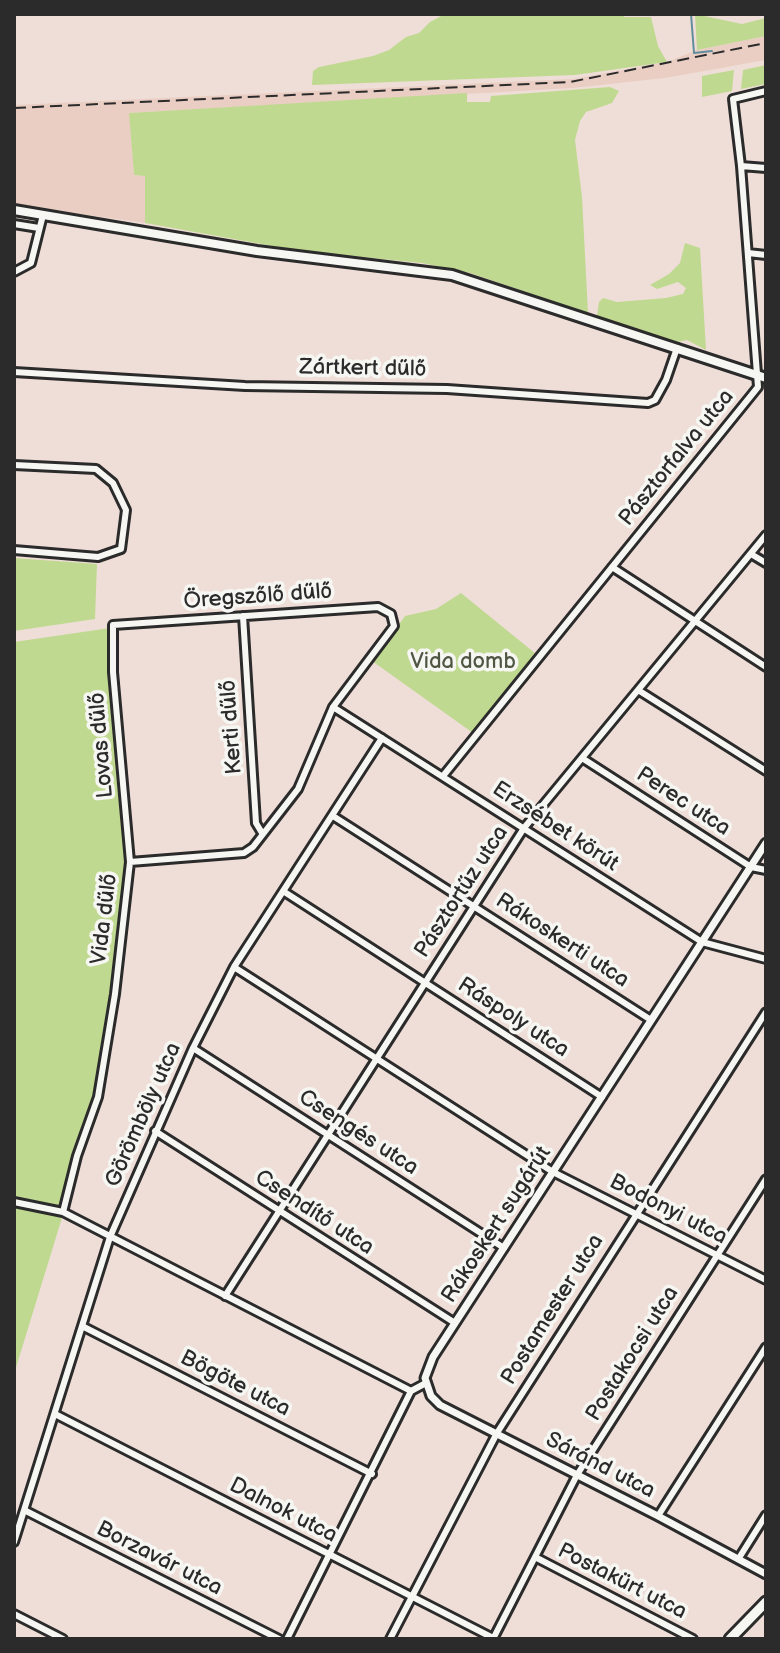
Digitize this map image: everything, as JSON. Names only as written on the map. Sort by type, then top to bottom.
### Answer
[{"type":"main road","points":[[14,210],[257,251],[452,275],[762,376]]},
{"type":"main road","points":[[730,1639],[766,1602]]},
{"type":"street","name":"Pásztorfalva utca","points":[[443,776],[758,387],[762,376],[733,99],[766,91]]},
{"type":"street","points":[[741,166],[766,168]]},
{"type":"street","points":[[14,272],[31,263],[43,215]]},
{"type":"street","points":[[14,224],[39,228]]},
{"type":"street","points":[[748,253],[766,255]]},
{"type":"street","name":"Zártkert dűlő","points":[[14,372],[245,386],[447,389],[648,403],[655,400],[666,380],[677,348]]},
{"type":"street","points":[[14,465],[96,469],[113,483],[126,510],[121,549],[98,557],[14,550]]},
{"type":"street","name":"Pásztortűz utca","points":[[225,1296],[524,828],[766,535]]},
{"type":"street","points":[[751,554],[766,563]]},
{"type":"street","points":[[612,567],[766,667]]},
{"type":"street","name":"Öregszőlő dűlő","points":[[113,625],[378,607],[391,614],[394,626]]},
{"type":"street","name":"Kerti dűlő","points":[[243,616],[256,823],[262,833]]},
{"type":"street","name":"Lovas dűlő","points":[[113,625],[113,672],[130,862]]},
{"type":"street","name":"Vida dűlő","points":[[63,1212],[77,1156],[98,1097],[115,994],[130,862],[244,853],[253,847],[298,789],[333,707],[394,626]]},
{"type":"street","points":[[638,690],[766,771]]},
{"type":"street","name":"Erzsébet körút","points":[[333,707],[702,942],[766,959]]},
{"type":"street","name":"Görömböly utca","points":[[14,1542],[110,1237],[155,1131],[234,967],[382,738]]},
{"type":"street","name":"Perec utca","points":[[582,758],[751,867],[766,870]]},
{"type":"street","name":"Rákoskerti utca","points":[[333,816],[651,1020]]},
{"type":"street","name":"Rákoskert sugárút","points":[[426,1383],[428,1366],[455,1323],[766,843]]},
{"type":"street","name":"Ráspoly utca","points":[[283,891],[602,1097]]},
{"type":"street","name":"Bodonyi utca","points":[[234,967],[553,1172],[766,1280]]},
{"type":"street","name":"Postamester utca","points":[[390,1639],[497,1433],[766,1012]]},
{"type":"street","name":"Csengés utca","points":[[193,1048],[504,1248]]},
{"type":"street","name":"Csendítő utca","points":[[155,1131],[455,1323]]},
{"type":"street","name":"Postakocsi utca","points":[[494,1639],[577,1475],[766,1179]]},
{"type":"street","points":[[14,1202],[63,1212],[411,1391]]},
{"type":"street","name":"Bögöte utca","points":[[82,1326],[372,1474]]},
{"type":"street","points":[[658,1516],[766,1347]]},
{"type":"street","points":[[287,1639],[411,1391],[426,1383]]},
{"type":"street","name":"Sáránd utca","points":[[426,1383],[431,1396],[440,1405],[766,1574]]},
{"type":"street","name":"Dalnok utca","points":[[55,1414],[494,1639]]},
{"type":"street","name":"Borzavár utca","points":[[24,1510],[279,1639]]},
{"type":"street","points":[[739,1558],[766,1515]]},
{"type":"street","name":"Postakürt utca","points":[[535,1557],[693,1639]]},
{"type":"street","points":[[14,1614],[63,1639]]},
{"type":"shaded area","points":[[766,36],[766,60],[665,78],[573,88],[130,113],[134,175],[145,176],[145,223],[14,205],[14,105],[573,79],[667,62],[697,50]]},
{"type":"green space","points":[[445,14],[623,14],[624,17],[651,17],[658,46],[667,62],[575,75],[312,85],[313,71],[319,67],[389,50]]},
{"type":"green space","points":[[695,14],[742,24],[766,18],[766,36],[697,50]]},
{"type":"green space","points":[[766,65],[766,84],[741,89],[743,70]]},
{"type":"green space","points":[[734,70],[732,91],[702,97],[702,76]]},
{"type":"green space","points":[[610,87],[619,91],[612,103],[586,112],[575,140],[582,197],[588,313],[470,273],[422,263],[300,251],[145,223],[145,176],[134,175],[129,113],[467,93],[467,102],[490,102],[491,96]]},
{"type":"green space","points":[[685,243],[700,248],[706,350],[687,340],[677,342],[597,316],[599,302],[603,298],[617,302],[683,294],[686,288],[678,282],[657,289],[650,285],[680,263]]},
{"type":"green space","points":[[14,558],[97,564],[95,619],[14,631]]},
{"type":"green space","name":"Vida domb","points":[[461,593],[536,654],[473,733],[372,661],[405,616],[436,609]]},
{"type":"green space","points":[[110,628],[127,856],[115,994],[94,1098],[60,1206],[65,1208],[14,1374],[14,642]]},
{"type":"waterway","points":[[691,14],[694,53],[712,51]]},
{"type":"railway","points":[[14,108],[570,82],[766,43]]}]
